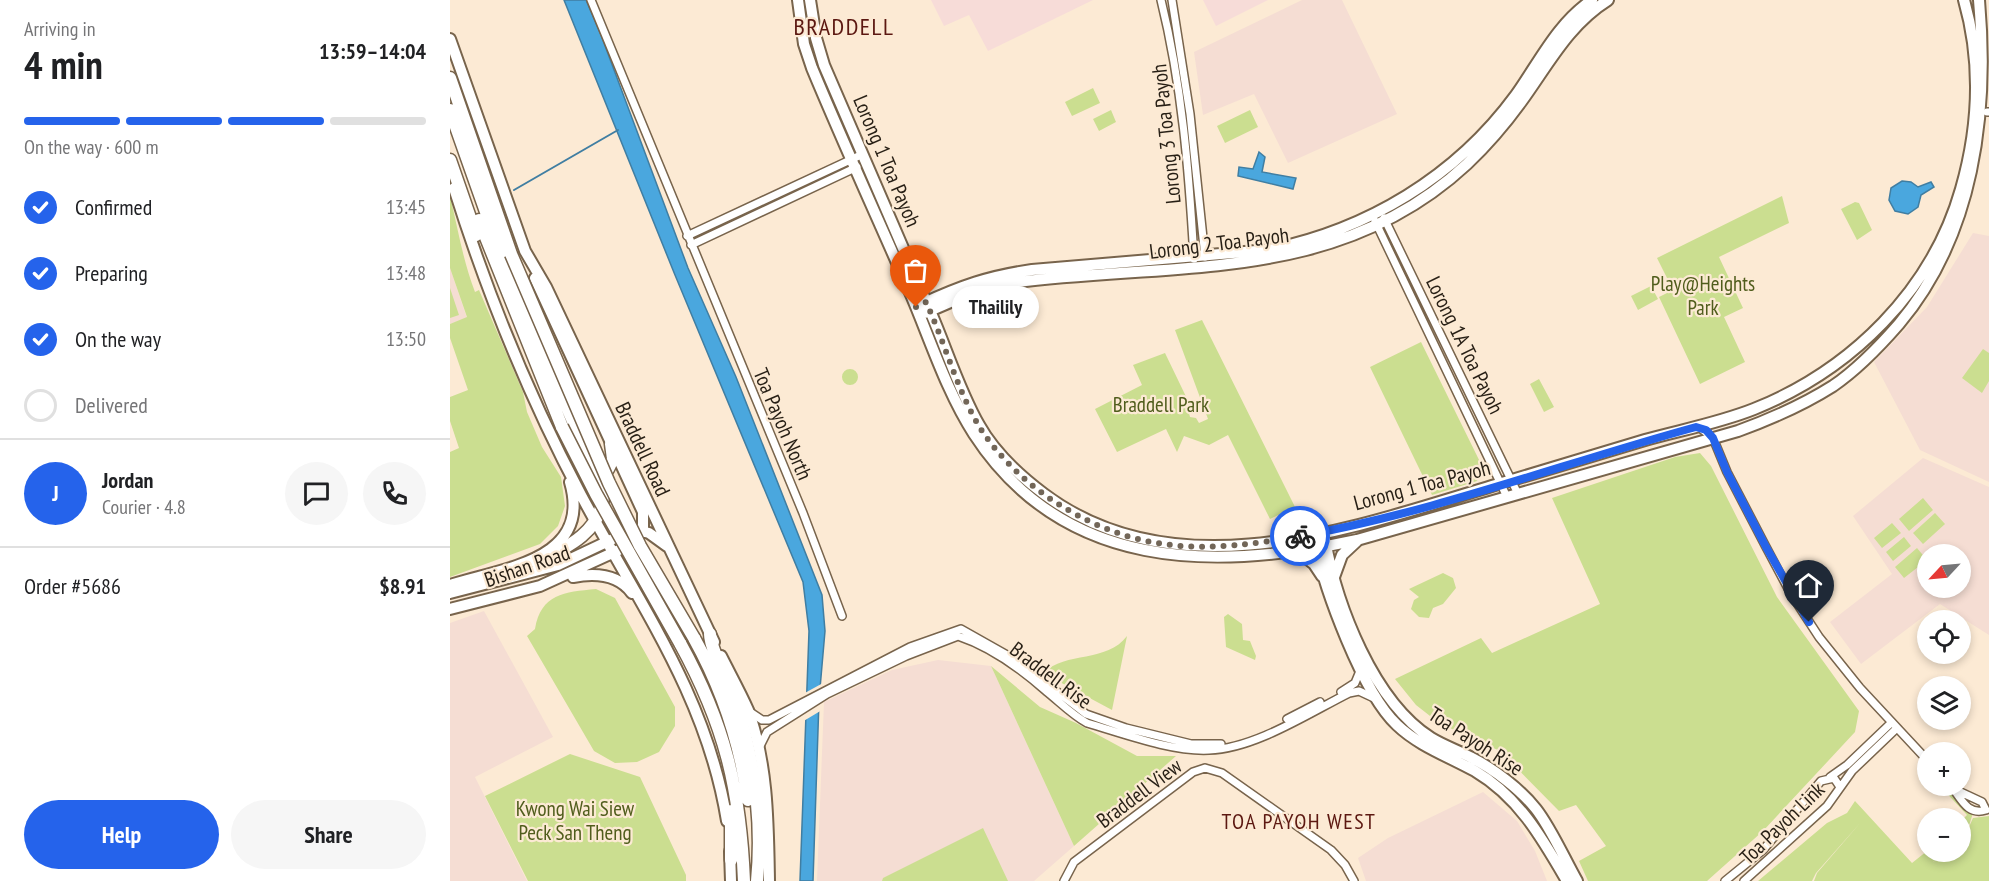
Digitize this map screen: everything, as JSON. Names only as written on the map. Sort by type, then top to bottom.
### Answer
[{"type":"highway","name":"Braddell Road","points":[[450,78],[511,254],[609,483],[640,546],[710,666],[736,735],[749,803],[757,881]]},
{"type":"highway","points":[[450,110],[503,260],[603,490],[604,503],[596,521],[569,546],[535,561]]},
{"type":"highway","points":[[450,130],[491,265]]},
{"type":"highway","points":[[450,160],[524,350],[596,494],[706,693],[723,737],[731,767],[744,881]]},
{"type":"highway","points":[[596,470],[608,469],[613,459],[611,444]]},
{"type":"highway","points":[[710,634],[728,680],[748,747],[757,806],[760,851],[757,881]]},
{"type":"highway","points":[[706,693],[720,738],[727,776],[731,822],[731,860]]},
{"type":"main road","name":"Lorong 1 Toa Payoh","points":[[798,0],[804,44],[852,164],[980,427],[1006,460],[1043,500],[1092,536],[1165,555],[1218,557],[1322,547],[1357,540],[1513,495],[1567,484],[1711,442],[1790,410],[1841,380],[1874,352],[1914,305],[1948,255],[1966,212],[1981,162],[1988,112],[1986,49],[1979,0]]},
{"type":"main road","name":"Lorong 1 Toa Payoh","points":[[810,0],[816,38],[824,65],[865,158],[923,309]]},
{"type":"main road","name":"Lorong 2 Toa Payoh","points":[[1379,219],[1438,175],[1475,143],[1515,96],[1567,21],[1593,0]]},
{"type":"main road","name":"Lorong 2 Toa Payoh","points":[[923,309],[980,279],[995,276],[1199,260],[1288,246],[1379,219],[1423,199],[1468,163],[1521,102],[1577,24],[1608,0]]},
{"type":"main road","name":"Lorong 1 Toa Payoh","points":[[1043,500],[1099,528],[1160,544],[1228,546],[1319,533],[1440,504],[1507,482],[1732,417],[1755,409],[1811,381],[1846,357],[1882,324],[1925,270],[1953,213],[1972,147],[1976,75],[1965,2]]},
{"type":"main road","name":"Braddell Road","points":[[450,39],[525,251],[546,287],[748,711],[759,748],[766,804],[769,881]]},
{"type":"main road","points":[[450,176],[475,256],[495,307],[564,463],[686,685],[710,744],[723,793],[731,860],[731,881]]},
{"type":"main road","points":[[525,251],[540,291],[643,512],[643,530],[671,550]]},
{"type":"main road","points":[[1732,417],[1731,425],[1738,431]]},
{"type":"main road","points":[[450,585],[535,561],[558,544],[570,519],[572,490],[564,463]]},
{"type":"main road","name":"Bishan Road","points":[[450,593],[558,565],[634,529],[643,530]]},
{"type":"main road","name":"Bishan Road","points":[[450,609],[540,586],[631,544],[643,530]]},
{"type":"main road","name":"Toa Payoh Rise","points":[[1319,533],[1341,625],[1378,701],[1396,724],[1415,740],[1476,772],[1513,800],[1541,835],[1567,881]]},
{"type":"main road","points":[[1296,550],[1330,580],[1342,555],[1357,540]]},
{"type":"main road","points":[[540,586],[585,575],[608,576],[628,588],[647,613]]},
{"type":"main road","name":"Toa Payoh Rise","points":[[1330,580],[1386,694],[1400,712],[1433,739],[1474,759],[1521,794],[1537,810],[1577,881]]},
{"type":"street","name":"Toa Payoh North","points":[[591,0],[803,513],[842,616]]},
{"type":"street","name":"Lorong 3 Toa Payoh","points":[[1161,0],[1179,86],[1199,260]]},
{"type":"street","name":"Lorong 3 Toa Payoh","points":[[1172,0],[1189,105],[1199,260]]},
{"type":"street","points":[[687,236],[865,158]]},
{"type":"street","points":[[691,245],[852,164]]},
{"type":"street","name":"Lorong 1A Toa Payoh","points":[[1379,219],[1513,495]]},
{"type":"street","points":[[1696,427],[1706,430],[1791,594],[1837,660],[1917,749]]},
{"type":"street","name":"Braddell Rise","points":[[759,748],[767,732],[826,692],[910,647],[961,629],[1016,660],[1086,714],[1126,728],[1191,744],[1214,746],[1242,741],[1349,693],[1365,692],[1378,701]]},
{"type":"street","name":"Braddell Rise","points":[[1242,741],[1347,689],[1358,679],[1361,666]]},
{"type":"street","name":"Braddell Rise","points":[[748,711],[762,720],[769,720],[801,707]]},
{"type":"street","name":"Toa Payoh Link","points":[[1725,881],[1763,850],[1821,781],[1847,765],[1894,725]]},
{"type":"street","name":"Toa Payoh Link","points":[[1744,881],[1796,837],[1827,806],[1852,771],[1894,725]]},
{"type":"street","name":"Braddell View","points":[[1064,881],[1074,862],[1193,772],[1205,768],[1222,773],[1331,850],[1345,865],[1354,881]]},
{"type":"street","name":"Toa Payoh Link","points":[[1830,777],[1837,780],[1840,787]]},
{"type":"shaded area","points":[[931,0],[1093,0],[988,51],[969,15],[944,26]]},
{"type":"shaded area","points":[[1203,0],[1268,0],[1216,26]]},
{"type":"shaded area","points":[[1302,0],[1342,0],[1397,114],[1288,163],[1254,94],[1203,115],[1194,52]]},
{"type":"shaded area","points":[[1973,233],[1989,236],[1989,482],[1920,450],[1874,362],[1927,307]]},
{"type":"shaded area","points":[[450,268],[467,318],[450,324]]},
{"type":"shaded area","points":[[1923,458],[1989,487],[1989,635],[1971,624],[1971,610],[1949,610],[1940,604],[1932,610],[1917,610],[1917,621],[1861,664],[1830,622],[1892,574],[1853,516]]},
{"type":"shaded area","points":[[484,611],[553,737],[475,777],[527,881],[450,881],[450,623]]},
{"type":"shaded area","points":[[938,660],[991,666],[1074,846],[1034,881],[817,881],[824,702],[892,670]]},
{"type":"shaded area","points":[[1483,792],[1517,821],[1535,851],[1547,881],[1366,881],[1358,858],[1388,838]]},
{"type":"green space","points":[[1093,88],[1100,103],[1072,116],[1065,102]]},
{"type":"green space","points":[[1111,110],[1116,122],[1099,131],[1093,119]]},
{"type":"green space","points":[[1250,110],[1258,127],[1225,143],[1217,126]]},
{"type":"green space","points":[[450,196],[464,257],[475,292],[479,290],[523,392],[527,412],[542,447],[561,477],[565,506],[558,526],[540,544],[450,577],[450,452],[459,448],[450,421],[450,397],[468,390],[450,338],[450,324],[467,317],[450,268]]},
{"type":"green space","name":"Play@Heights Park","points":[[1782,196],[1789,223],[1719,257],[1743,308],[1724,317],[1745,362],[1700,384],[1659,297],[1673,290],[1657,258]]},
{"type":"green space","points":[[1855,202],[1859,203],[1872,230],[1857,240],[1841,209]]},
{"type":"green space","points":[[1651,286],[1658,299],[1638,310],[1631,296]]},
{"type":"green space","points":[[450,288],[459,315],[450,318]]},
{"type":"green space","name":"Braddell Park","points":[[1202,320],[1295,507],[1270,519],[1228,435],[1209,445],[1184,436],[1177,452],[1166,429],[1117,452],[1095,409],[1142,385],[1133,365],[1165,353],[1192,409],[1189,413],[1190,417],[1196,418],[1199,423],[1208,419],[1175,330]]},
{"type":"green space","points":[[1421,342],[1483,468],[1477,481],[1432,495],[1370,367]]},
{"type":"green space","points":[[1983,349],[1989,353],[1989,381],[1982,393],[1962,378]]},
{"type":"green space","points":[[850,369],[856,371],[858,377],[856,383],[850,385],[844,383],[842,377],[844,371]]},
{"type":"green space","points":[[1539,379],[1554,407],[1544,412],[1530,384]]},
{"type":"green space","points":[[1700,453],[1711,466],[1777,597],[1859,711],[1855,732],[1763,831],[1707,881],[1588,881],[1579,861],[1606,846],[1576,805],[1559,811],[1500,751],[1439,723],[1416,705],[1395,679],[1481,638],[1492,653],[1600,604],[1552,498],[1675,457]]},
{"type":"green space","points":[[1923,498],[1933,510],[1909,531],[1899,519]]},
{"type":"green space","points":[[1935,513],[1945,524],[1923,544],[1913,533]]},
{"type":"green space","points":[[1892,523],[1901,533],[1882,548],[1874,538]]},
{"type":"green space","points":[[1904,537],[1911,546],[1893,561],[1886,552]]},
{"type":"green space","points":[[1917,548],[1917,568],[1904,578],[1895,567]]},
{"type":"green space","points":[[1443,573],[1453,578],[1456,588],[1443,604],[1433,608],[1429,618],[1419,617],[1411,609],[1414,600],[1419,597],[1409,589]]},
{"type":"green space","points":[[596,589],[615,598],[675,707],[675,726],[659,752],[637,762],[615,763],[594,751],[527,636],[535,629],[538,617],[548,602],[564,594]]},
{"type":"green space","points":[[1228,614],[1242,624],[1243,640],[1250,641],[1256,656],[1255,660],[1226,647],[1224,617]]},
{"type":"green space","points":[[1127,636],[1112,710],[1043,673],[1063,662],[1109,650]]},
{"type":"green space","points":[[991,666],[1040,707],[1076,723],[1137,756],[1176,756],[1074,846]]},
{"type":"green space","name":"Kwong Wai Siew Peck San Theng","points":[[570,754],[640,777],[686,875],[686,881],[528,881],[485,796]]},
{"type":"green space","points":[[1949,796],[1957,796],[1968,808],[1960,808]]},
{"type":"green space","points":[[1855,801],[1912,863],[1917,859],[1917,862],[1971,862],[1971,822],[1973,818],[1989,816],[1989,881],[1814,881],[1817,873],[1861,822],[1816,873],[1812,881],[1758,881],[1827,823],[1847,813]]},
{"type":"green space","points":[[983,828],[1008,881],[882,881],[883,878]]},
{"type":"water","points":[[564,0],[586,0],[688,268],[736,377],[822,595],[825,631],[819,700],[813,881],[800,881],[809,631],[803,582]]},
{"type":"water","points":[[1259,152],[1265,157],[1262,172],[1296,178],[1293,189],[1238,176],[1239,167],[1253,169]]},
{"type":"water","points":[[1902,181],[1911,182],[1918,187],[1931,182],[1934,187],[1921,195],[1918,207],[1908,214],[1895,211],[1889,200],[1891,188]]},
{"type":"pier","points":[[823,683],[822,710],[802,722],[803,694]]},
{"type":"waterway","points":[[514,190],[618,130]]},
{"type":"way so far","points":[[916,307],[926,302],[970,406],[980,427],[993,445],[1024,478],[1069,511],[1099,528],[1160,544],[1196,547],[1228,546],[1300,536]]},
{"type":"place","name":"Thailily","points":[[916,307]]},
{"type":"district","name":"BRADDELL","points":[[844,26]]},
{"type":"district","name":"TOA PAYOH WEST","points":[[1299,821]]},
{"type":"route","points":[[1300,536],[1440,504],[1640,442],[1696,427],[1702,428],[1713,438],[1727,472],[1766,547],[1809,622]]}]
